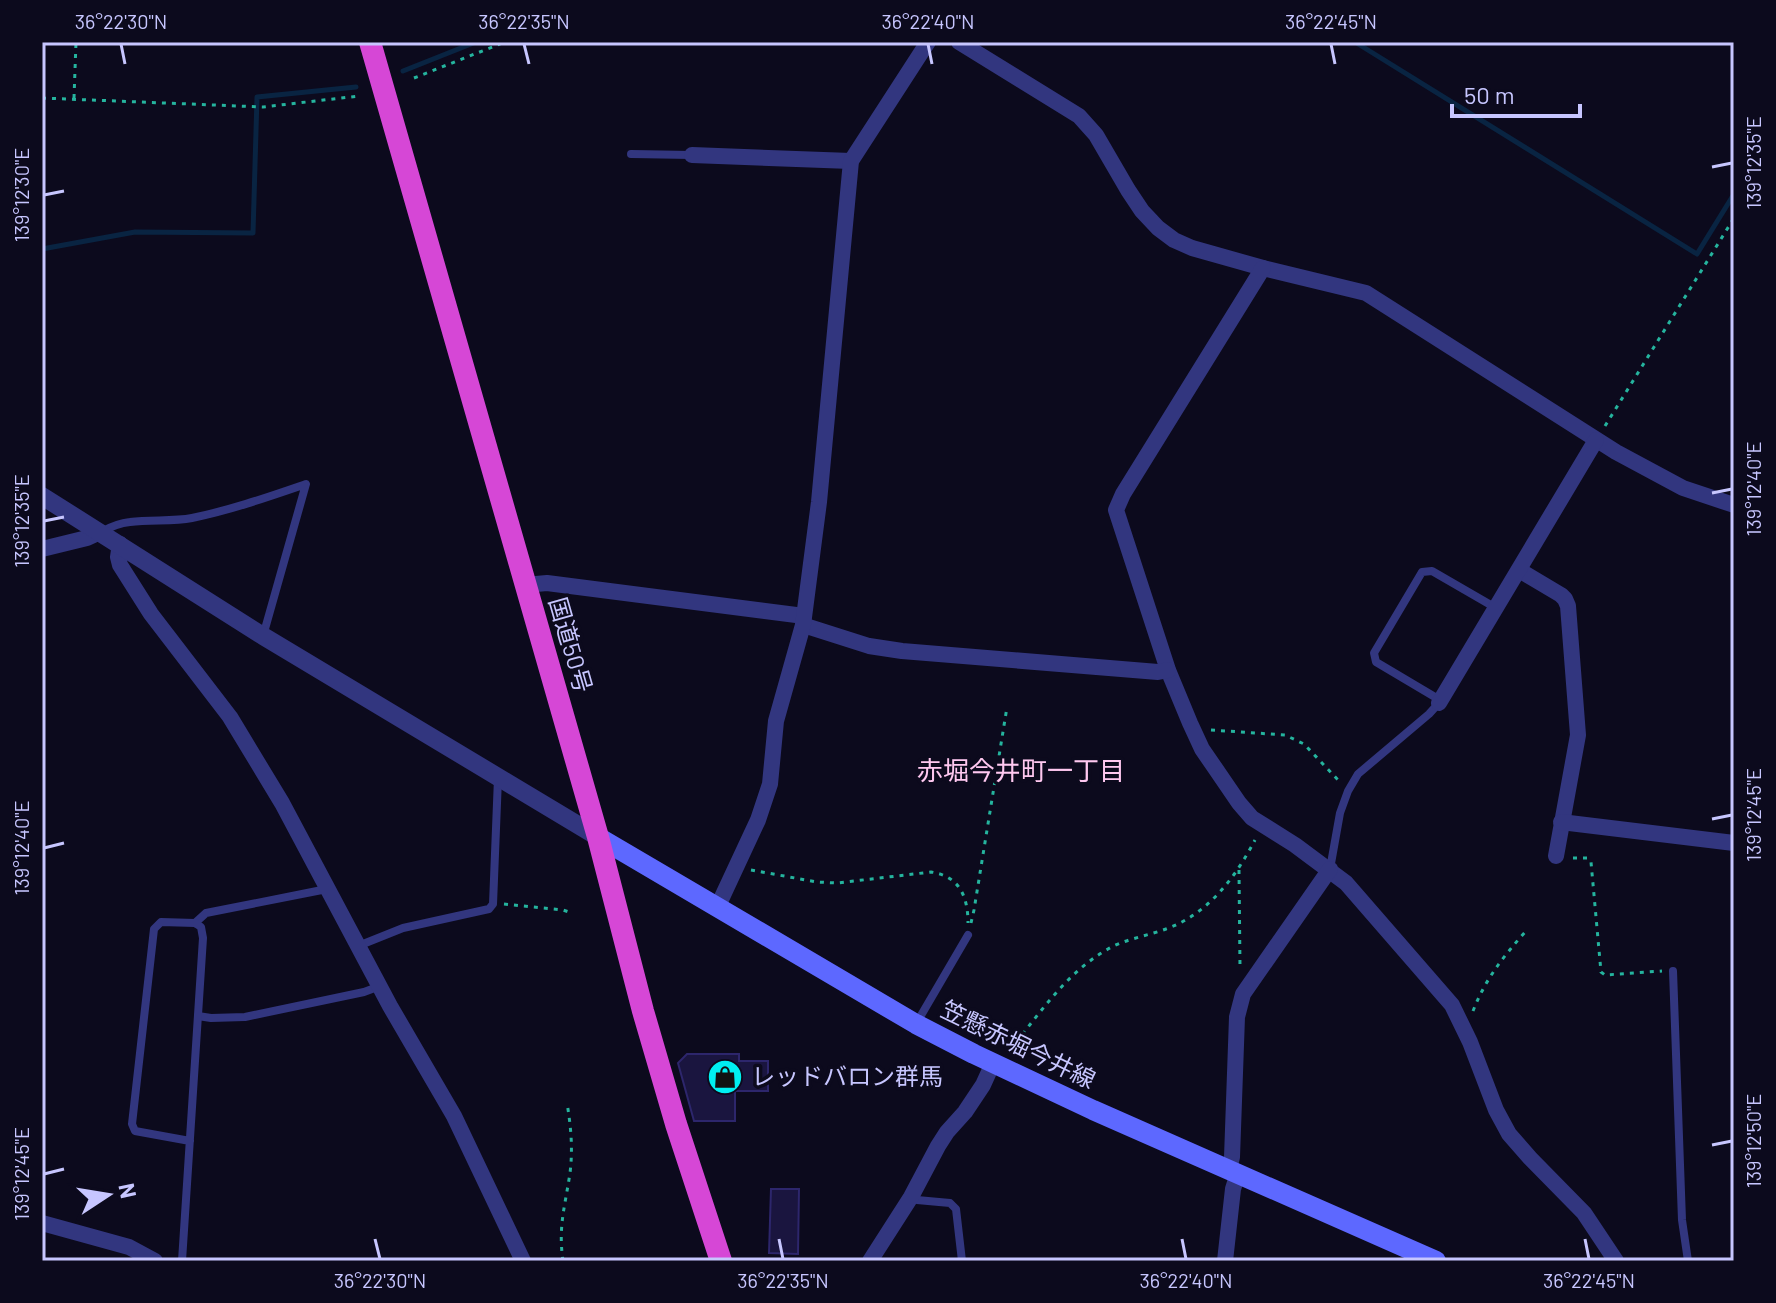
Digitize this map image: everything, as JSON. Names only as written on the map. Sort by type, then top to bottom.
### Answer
[{"type":"highway","name":"国道50号","points":[[370,42],[598,837],[643,1011],[721,1261]]},
{"type":"main road","name":"笠懸赤堀今井線","points":[[598,837],[916,1024],[996,1065],[1436,1261]]},
{"type":"street","points":[[717,908],[758,820],[770,784],[776,721],[803,621],[819,502],[851,161],[928,42]]},
{"type":"street","points":[[959,42],[1079,116],[1096,135],[1142,211],[1174,240],[1263,268],[1366,293],[1596,440],[1683,488],[1734,505]]},
{"type":"street","points":[[692,155],[851,161]]},
{"type":"street","points":[[1263,268],[1116,510],[1168,670],[1202,749],[1239,803],[1252,818],[1330,869],[1346,883],[1452,1005],[1509,1134],[1584,1213],[1616,1261]]},
{"type":"street","points":[[1440,702],[1596,440]]},
{"type":"street","points":[[42,496],[263,636],[598,837]]},
{"type":"street","points":[[42,549],[100,532]]},
{"type":"street","points":[[120,544],[120,565],[151,614],[230,717],[282,803],[454,1116],[523,1261]]},
{"type":"street","points":[[1519,570],[1561,595],[1568,606],[1578,735],[1556,856]]},
{"type":"street","points":[[526,587],[547,583],[803,621],[869,646],[902,651],[1158,672],[1168,670]]},
{"type":"street","points":[[1561,822],[1734,843]]},
{"type":"street","points":[[1225,1261],[1234,1172],[1237,1017],[1243,994],[1330,869]]},
{"type":"street","points":[[870,1261],[911,1197],[947,1132],[965,1112],[996,1065]]},
{"type":"street","points":[[42,1223],[129,1247],[155,1261]]},
{"type":"lane","points":[[631,154],[692,155]]},
{"type":"lane","points":[[100,532],[131,522],[191,518],[306,484],[263,636]]},
{"type":"lane","points":[[1330,869],[1340,813],[1358,774],[1440,702],[1376,662],[1374,653],[1422,572],[1432,571],[1496,608]]},
{"type":"lane","points":[[358,946],[403,928],[489,909],[493,904],[498,777]]},
{"type":"lane","points":[[195,923],[206,913],[328,889]]},
{"type":"lane","points":[[182,1261],[190,1141],[203,938],[201,927],[195,923],[161,922],[154,929],[132,1124],[135,1131],[190,1141]]},
{"type":"lane","points":[[916,1024],[968,935]]},
{"type":"lane","points":[[1673,971],[1682,1220],[1688,1261]]},
{"type":"lane","points":[[198,1016],[245,1017],[380,986]]},
{"type":"lane","points":[[911,1197],[954,1205],[962,1261]]},
{"type":"path","points":[[74,99],[76,42]]},
{"type":"path","points":[[414,78],[505,42]]},
{"type":"path","points":[[42,98],[263,107],[359,96]]},
{"type":"path","points":[[1596,440],[1734,218]]},
{"type":"path","points":[[968,935],[1007,707]]},
{"type":"path","points":[[1193,729],[1285,735],[1304,744],[1348,791]]},
{"type":"path","points":[[996,1065],[1076,972],[1109,948],[1169,928],[1208,905],[1239,868],[1262,825]]},
{"type":"path","points":[[1556,856],[1587,858],[1591,862],[1601,972],[1605,975],[1673,971]]},
{"type":"path","points":[[738,865],[817,882],[837,883],[931,872],[944,874],[962,891],[968,913],[968,935]]},
{"type":"path","points":[[1239,868],[1243,994]]},
{"type":"path","points":[[493,904],[572,913]]},
{"type":"path","points":[[1462,1022],[1472,1012],[1494,968],[1526,931]]},
{"type":"path","points":[[563,1261],[561,1221],[571,1154],[567,1103]]},
{"type":"building","name":"レッドバロン群馬","points":[[687,1054],[739,1054],[739,1061],[768,1061],[768,1091],[735,1091],[735,1121],[694,1121],[678,1063]]},
{"type":"building","points":[[771,1189],[799,1189],[798,1254],[769,1253]]},
{"type":"waterway","points":[[403,71],[476,42]]},
{"type":"waterway","points":[[1355,42],[1697,254],[1734,194]]},
{"type":"waterway","points":[[42,249],[135,232],[253,233],[257,97],[356,87]]},
{"type":"place","name":"レッドバロン群馬","points":[[725,1077]]},
{"type":"district","name":"赤堀今井町一丁目","points":[[1021,771]]}]
